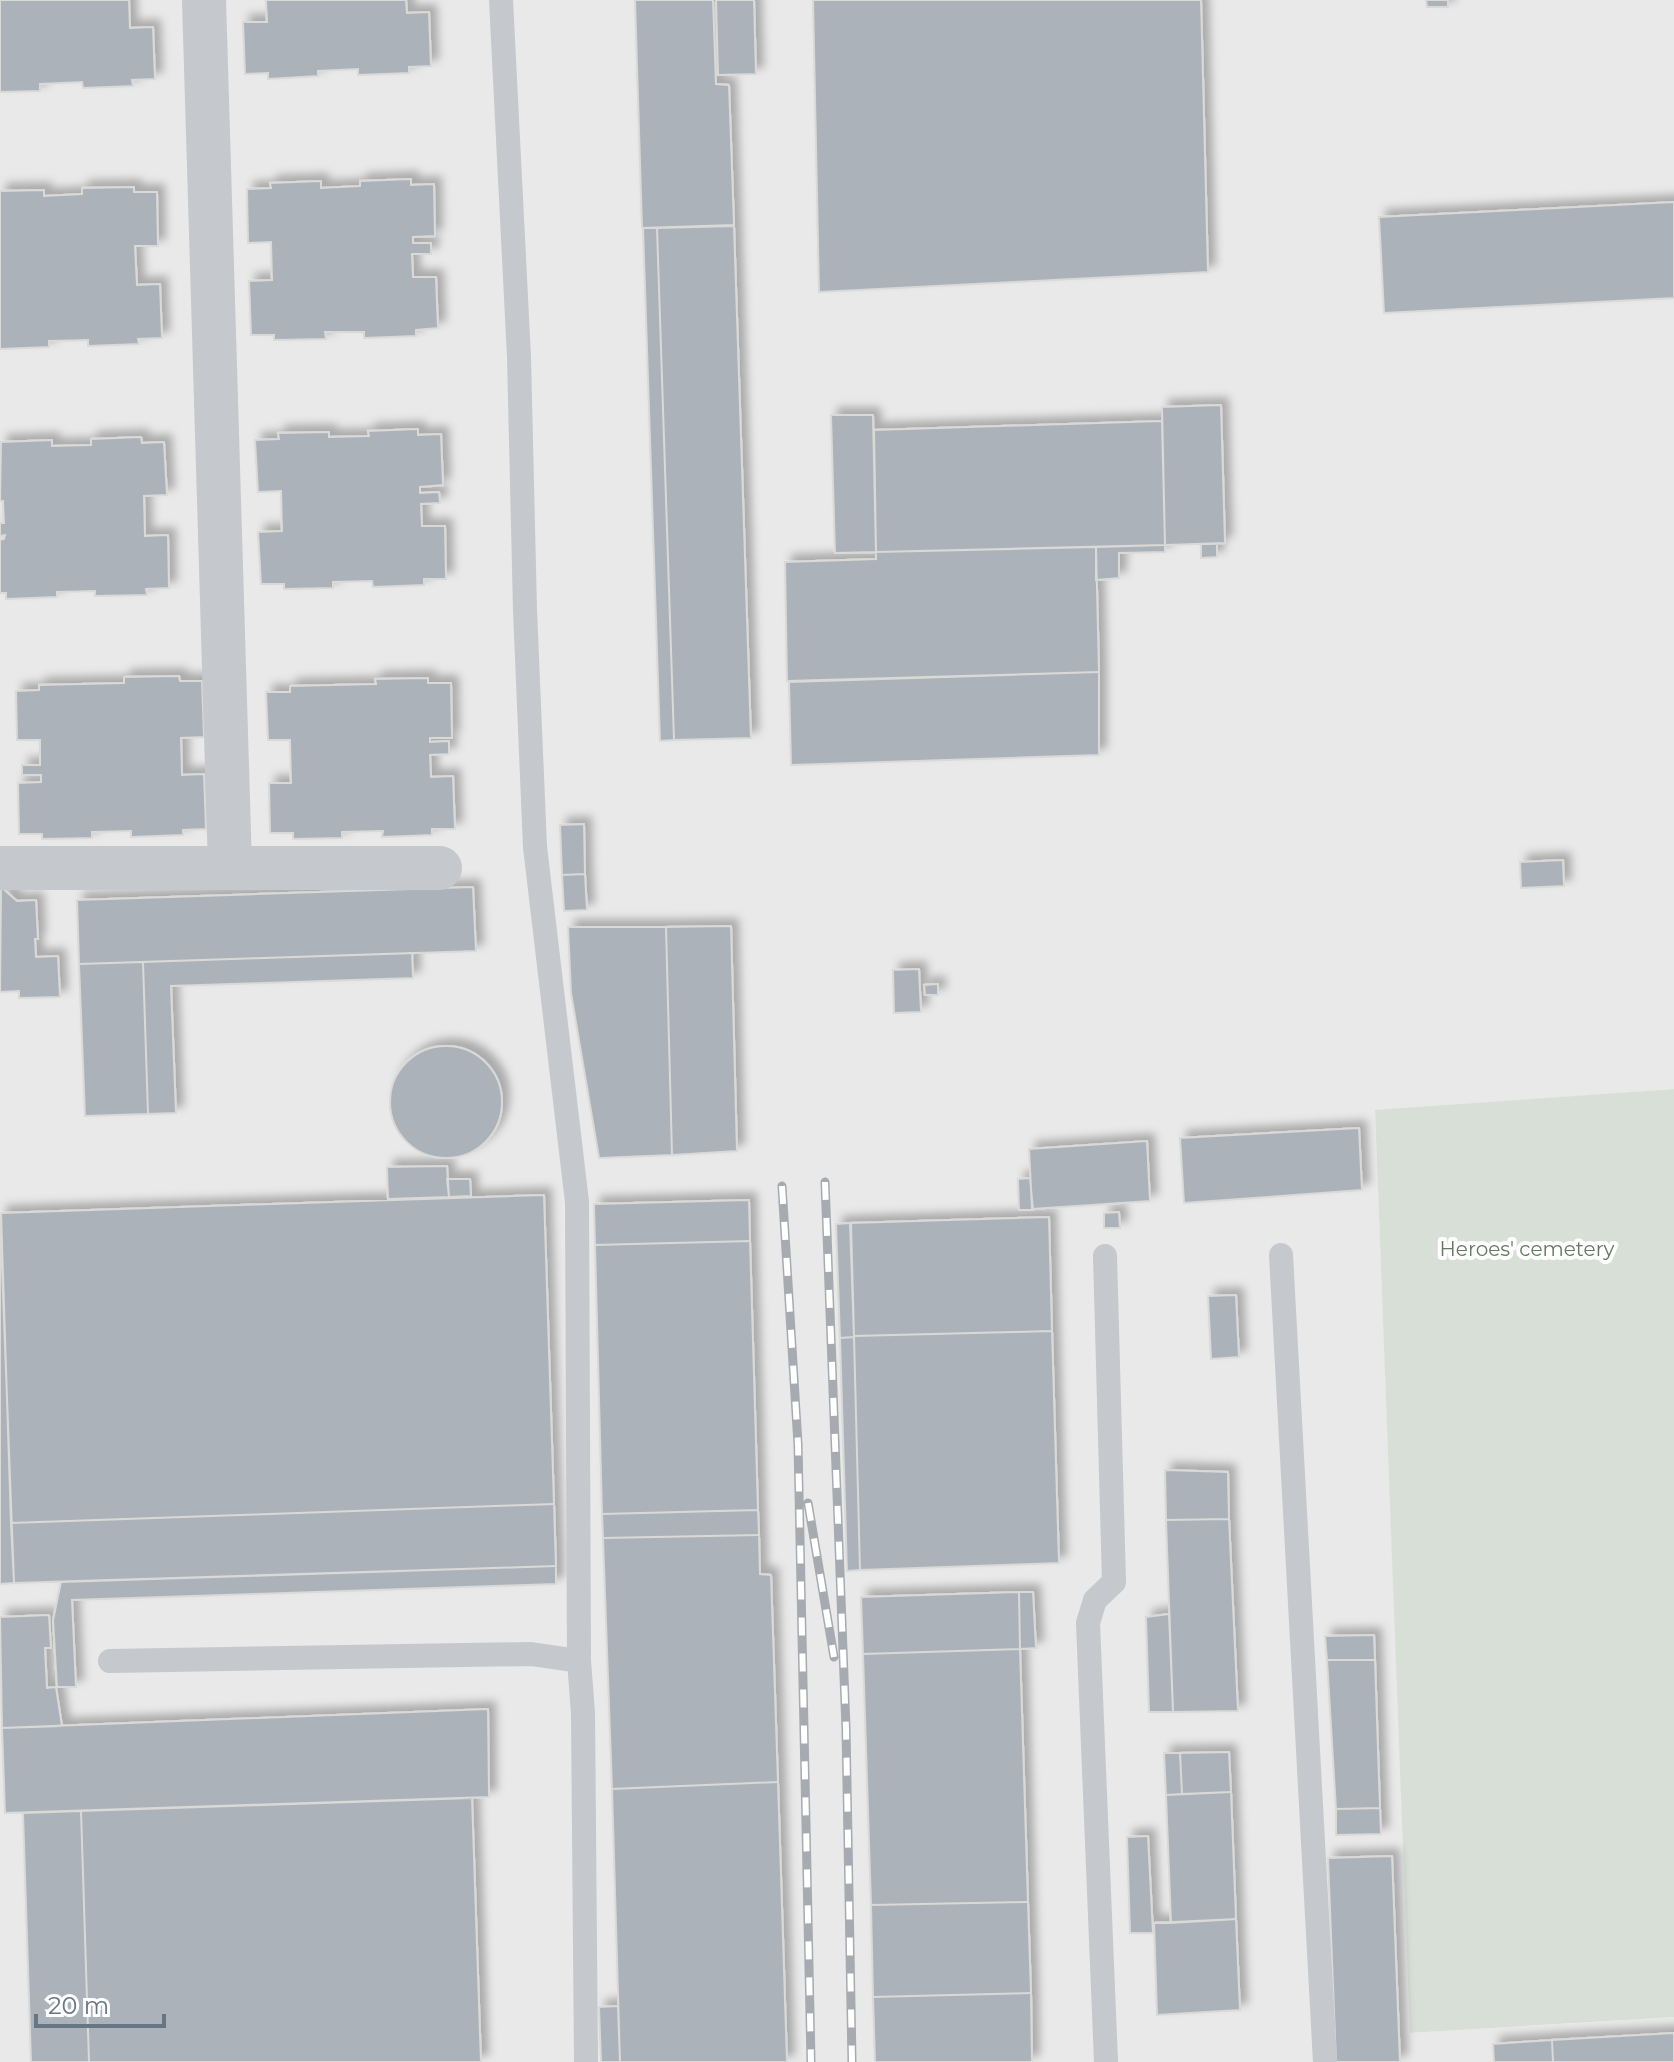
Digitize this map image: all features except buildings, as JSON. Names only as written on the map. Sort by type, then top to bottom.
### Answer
[{"type":"street","points":[[204,0],[230,867]]},
{"type":"street","points":[[0,868],[440,868]]},
{"type":"lane","points":[[501,0],[519,357],[535,847],[577,1202],[579,1661],[583,1713],[586,2062]]},
{"type":"lane","points":[[1281,1255],[1325,2062]]},
{"type":"lane","points":[[1105,1256],[1114,1582],[1095,1600],[1088,1623],[1106,2062]]},
{"type":"lane","points":[[110,1661],[531,1654],[579,1661]]},
{"type":"shaded area","points":[[0,0],[1674,0],[1674,1089],[1375,1111],[1411,2033],[1674,2017],[1674,2062],[0,2062]]},
{"type":"green space","name":"Heroes' cemetery","points":[[1674,1089],[1674,2017],[1410,2033],[1375,1110]]},
{"type":"railway","points":[[825,1182],[846,1728],[852,2062]]},
{"type":"railway","points":[[782,1186],[798,1444],[811,2062]]},
{"type":"railway","points":[[808,1503],[834,1657]]}]
